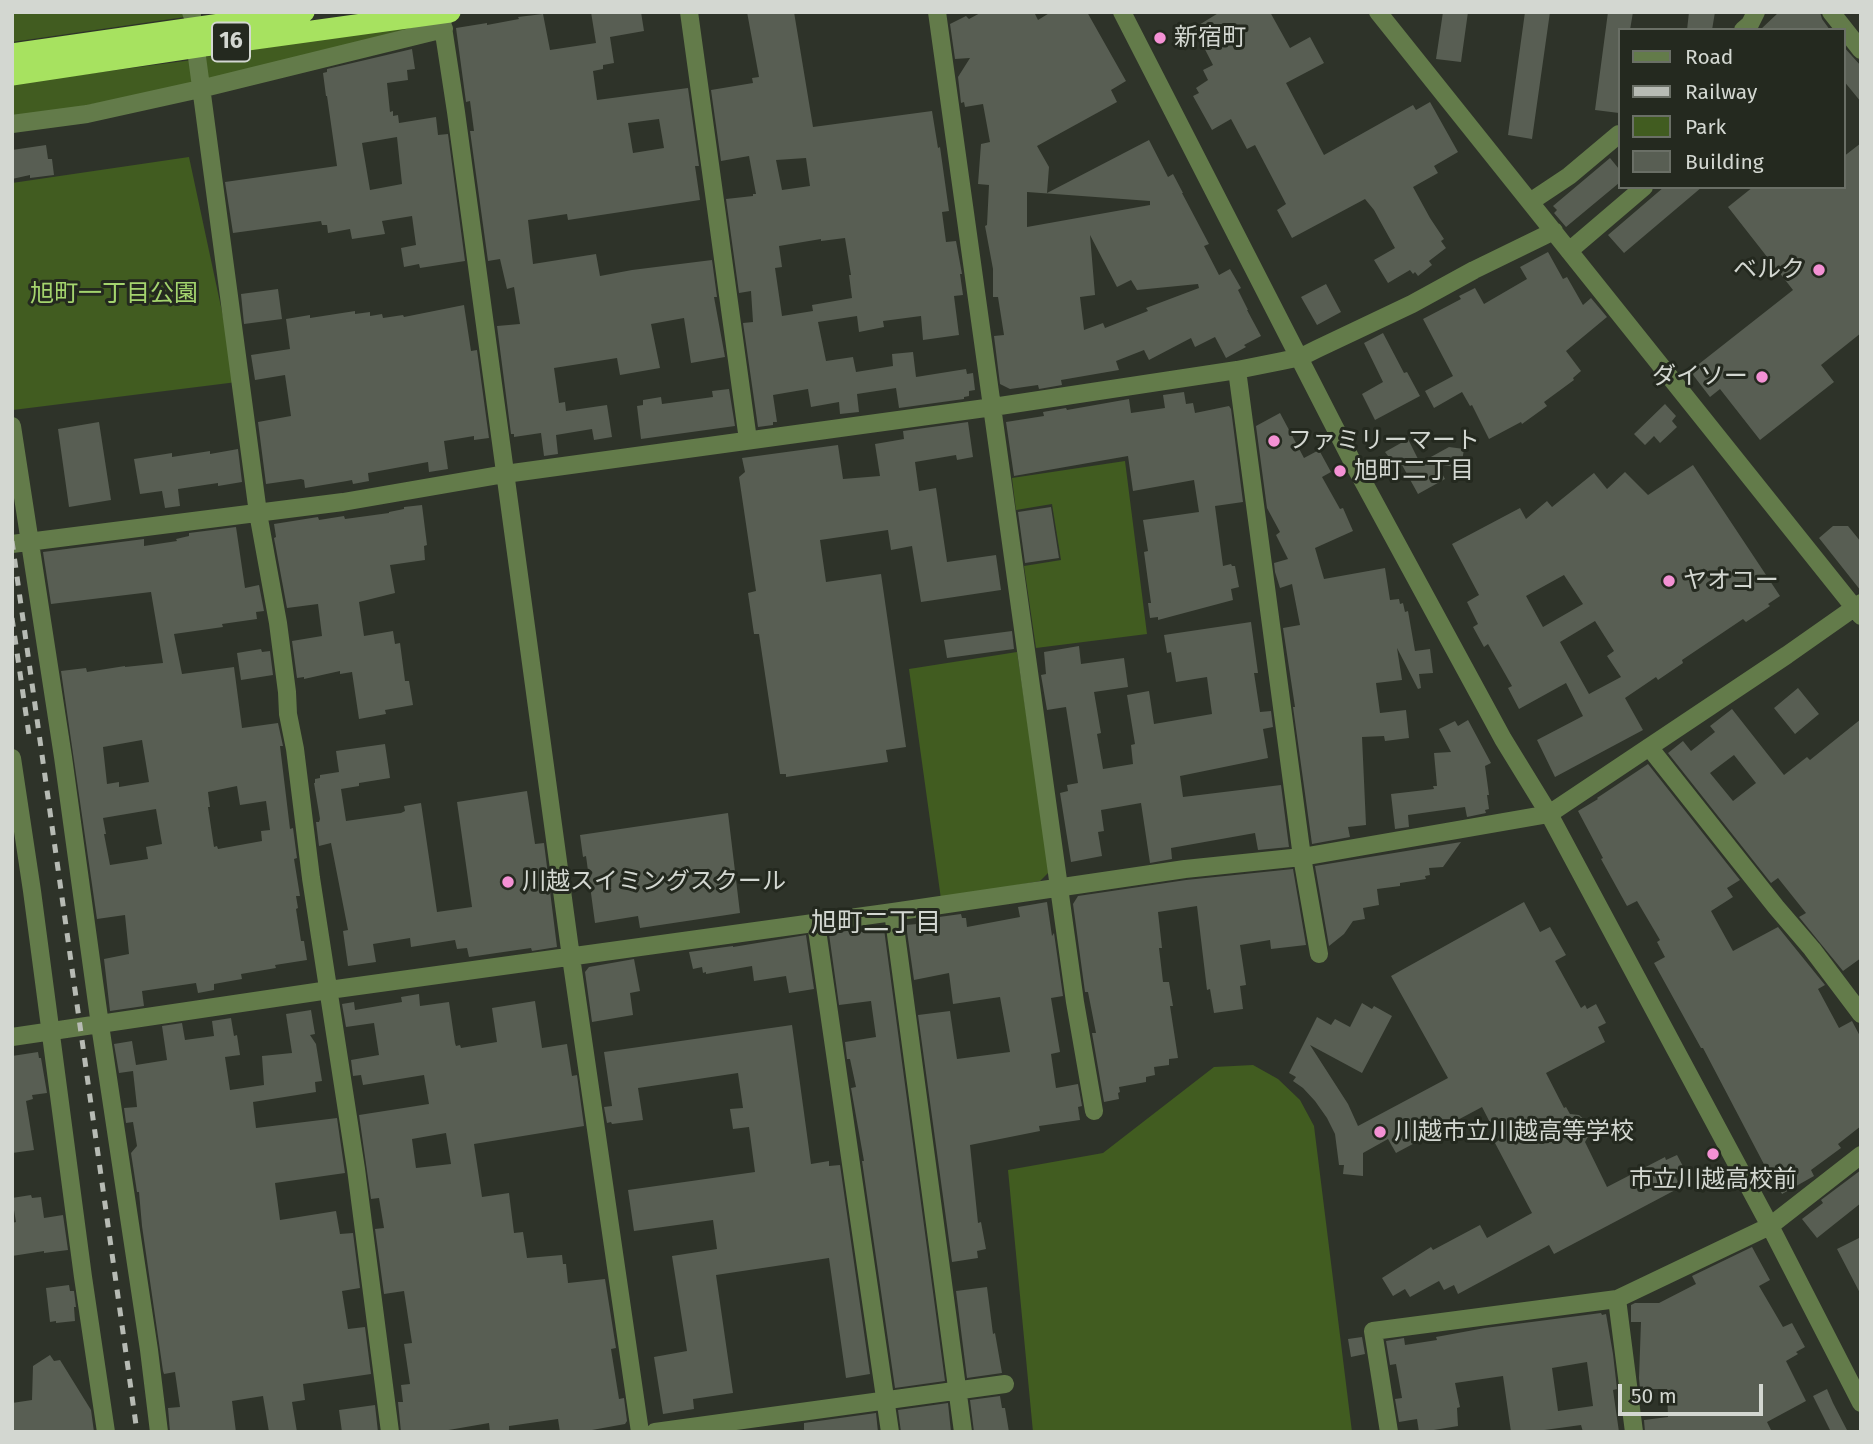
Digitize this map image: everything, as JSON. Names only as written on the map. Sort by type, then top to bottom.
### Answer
[{"type":"highway","name":"16","points":[[12,54],[304,12]]},
{"type":"highway","name":"16","points":[[12,75],[204,46],[445,18]]},
{"type":"street","points":[[689,12],[748,440]]},
{"type":"street","points":[[937,12],[1075,1002],[1094,1111]]},
{"type":"street","points":[[1122,12],[1352,461],[1503,739],[1549,814],[1770,1226],[1861,1403]]},
{"type":"street","points":[[12,1037],[1185,869],[1302,857],[1549,814],[1859,609],[1378,12]]},
{"type":"street","points":[[1745,28],[1756,12]]},
{"type":"street","points":[[1831,12],[1844,28]]},
{"type":"street","points":[[12,124],[87,114],[200,89],[445,18],[571,957],[640,1432]]},
{"type":"street","points":[[1845,30],[1861,50]]},
{"type":"street","points":[[197,57],[258,513],[278,623],[288,714],[356,1169],[390,1432]]},
{"type":"street","points":[[1530,202],[1569,176],[1618,135]]},
{"type":"street","points":[[1569,251],[1642,189]]},
{"type":"street","points":[[12,544],[343,502],[505,474],[993,407],[1237,370],[1301,357],[1554,231]]},
{"type":"street","points":[[1237,370],[1302,857],[1319,954]]},
{"type":"street","points":[[12,426],[65,771],[159,1432]]},
{"type":"street","points":[[1649,747],[1861,1014]]},
{"type":"street","points":[[12,758],[106,1432]]},
{"type":"street","points":[[893,912],[963,1432]]},
{"type":"street","points":[[816,923],[890,1432]]},
{"type":"street","points":[[1389,1432],[1373,1331],[1617,1299],[1770,1226],[1861,1154]]},
{"type":"street","points":[[1617,1299],[1634,1432]]},
{"type":"street","points":[[655,1432],[1005,1384]]},
{"type":"green space","points":[[12,12],[184,12],[185,17],[12,42]]},
{"type":"green space","points":[[428,25],[207,82],[204,57]]},
{"type":"green space","points":[[192,60],[195,81],[191,86],[12,119],[12,84]]},
{"type":"green space","name":"旭町一丁目公園","points":[[189,157],[237,382],[13,410],[12,183]]},
{"type":"green space","points":[[1125,461],[1147,634],[1036,648],[1024,566],[1061,560],[1052,504],[1016,510],[1012,478]]},
{"type":"green space","points":[[1017,652],[1050,871],[1040,881],[941,899],[909,669]]},
{"type":"green space","points":[[1253,1065],[1278,1079],[1300,1100],[1314,1126],[1352,1432],[1033,1432],[1008,1170],[1103,1153],[1214,1067]]},
{"type":"building","points":[[591,12],[641,12],[644,31],[610,37],[614,63],[593,71],[597,100],[688,88],[699,166],[695,166],[700,200],[568,220],[567,214],[528,220],[533,264],[596,254],[600,276],[712,260],[717,297],[714,297],[725,357],[691,363],[684,318],[651,324],[660,368],[620,375],[617,358],[554,368],[559,403],[565,402],[566,411],[607,405],[612,437],[594,440],[592,429],[556,435],[558,454],[544,456],[541,433],[514,437],[514,434],[511,434],[497,326],[520,324],[514,287],[507,289],[500,259],[488,261],[470,131],[474,131],[470,101],[466,102],[456,28],[543,14],[550,50],[596,43]],"holes":[[[659,119],[664,148],[633,153],[628,123]]]},
{"type":"building","points":[[747,12],[794,12],[813,127],[932,111],[949,211],[942,212],[946,242],[956,241],[962,274],[963,295],[954,296],[959,335],[923,340],[921,316],[883,321],[884,327],[859,332],[857,316],[818,322],[826,361],[853,357],[856,372],[893,366],[892,354],[913,352],[916,377],[966,369],[967,374],[973,373],[975,390],[969,391],[969,396],[964,399],[899,408],[896,388],[857,394],[859,412],[840,414],[839,402],[811,407],[808,389],[773,395],[777,422],[758,427],[743,323],[753,322],[751,291],[739,293],[726,199],[756,194],[749,156],[721,161],[711,90],[753,83],[752,78],[759,77]],"holes":[[[806,158],[810,186],[782,190],[776,160]],[[845,238],[852,298],[812,305],[813,311],[782,316],[775,268],[782,267],[779,246]]]},
{"type":"building","points":[[982,12],[1034,12],[1038,20],[1051,12],[1087,12],[1126,81],[1111,90],[1117,102],[1037,146],[1049,167],[1047,193],[1149,140],[1168,177],[1173,174],[1183,193],[1209,244],[1204,246],[1219,275],[1230,269],[1241,288],[1238,290],[1261,336],[1226,358],[1215,337],[1195,347],[1191,338],[1149,360],[1144,350],[1116,361],[1119,370],[1061,380],[1062,385],[1039,389],[1038,385],[1010,389],[1000,384],[994,336],[1004,335],[998,297],[993,297],[993,269],[985,226],[989,185],[978,184],[981,144],[990,142],[983,104],[965,107],[964,102],[961,103],[958,77],[970,58],[955,59],[950,24],[966,16],[969,19]],"holes":[[[1027,192],[1150,201],[1150,205],[1027,227]],[[1090,235],[1117,287],[1131,280],[1137,290],[1198,284],[1199,288],[1146,308],[1148,311],[1105,328],[1103,323],[1084,330],[1080,297],[1095,295]]]},
{"type":"building","points":[[1220,12],[1270,12],[1290,48],[1310,37],[1324,63],[1286,83],[1324,155],[1413,105],[1416,110],[1430,102],[1458,152],[1434,166],[1438,173],[1413,187],[1444,239],[1441,241],[1446,248],[1429,261],[1432,265],[1418,276],[1410,270],[1388,283],[1374,260],[1395,248],[1365,199],[1292,238],[1277,210],[1286,204],[1255,145],[1247,149],[1231,119],[1212,130],[1193,96],[1199,93],[1196,88],[1208,80],[1203,70],[1213,65],[1194,28]]},
{"type":"building","points":[[1443,12],[1468,12],[1461,62],[1436,59]]},
{"type":"building","points":[[1525,12],[1550,12],[1532,139],[1508,135]]},
{"type":"building","points":[[1608,12],[1633,12],[1630,28],[1618,28],[1618,113],[1595,110]]},
{"type":"building","points":[[1689,12],[1715,12],[1712,28],[1687,28]]},
{"type":"building","points":[[1779,12],[1820,12],[1829,28],[1762,28]]},
{"type":"building","points":[[1845,48],[1861,66],[1861,102],[1845,82]]},
{"type":"building","points":[[412,49],[415,69],[407,70],[408,80],[387,83],[390,112],[393,111],[393,116],[398,115],[399,123],[436,117],[438,135],[448,134],[465,261],[420,268],[419,264],[404,267],[401,248],[416,245],[412,216],[382,221],[385,234],[352,239],[350,229],[328,233],[327,225],[322,225],[321,221],[233,233],[225,182],[337,166],[323,73],[327,72],[327,69]],"holes":[[[397,137],[402,184],[370,190],[362,143]]]},
{"type":"building","points":[[1861,143],[1861,333],[1821,365],[1834,382],[1760,440],[1720,389],[1710,397],[1690,371],[1793,290],[1728,207],[1750,189],[1845,189],[1845,155]]},
{"type":"building","points":[[46,145],[48,159],[52,159],[54,175],[30,178],[30,175],[12,179],[12,150]]},
{"type":"building","points":[[1610,158],[1618,168],[1618,184],[1566,227],[1554,213],[1557,210],[1553,206]]},
{"type":"building","points":[[1662,189],[1700,189],[1624,253],[1608,235]]},
{"type":"building","points":[[1548,252],[1563,279],[1567,277],[1583,305],[1591,298],[1607,317],[1566,351],[1581,371],[1574,380],[1544,402],[1547,406],[1522,424],[1521,422],[1489,439],[1472,405],[1470,406],[1462,392],[1434,408],[1425,391],[1453,376],[1423,319],[1461,299],[1459,296],[1475,288],[1484,304],[1527,279],[1520,267]]},
{"type":"building","points":[[1326,284],[1341,312],[1317,325],[1301,297]]},
{"type":"building","points":[[278,289],[282,319],[244,324],[241,294]]},
{"type":"building","points":[[464,305],[471,351],[477,350],[489,438],[474,440],[474,436],[444,441],[448,469],[429,472],[428,462],[368,473],[369,481],[353,484],[352,480],[305,488],[304,480],[301,479],[266,484],[258,422],[291,416],[285,375],[255,380],[251,355],[290,349],[286,319],[355,311],[355,314],[370,312],[370,316],[382,314],[383,318],[404,317]]},
{"type":"building","points":[[1383,333],[1404,373],[1407,372],[1420,396],[1375,420],[1362,394],[1383,382],[1364,343]]},
{"type":"building","points":[[729,389],[735,426],[641,439],[637,406],[643,405],[643,400],[661,397],[662,404],[713,397],[712,391]]},
{"type":"building","points":[[1184,392],[1186,404],[1193,403],[1195,413],[1229,406],[1231,409],[1243,502],[1215,506],[1223,566],[1235,566],[1239,587],[1231,589],[1233,600],[1158,620],[1158,617],[1150,618],[1148,603],[1151,603],[1144,552],[1148,551],[1143,520],[1199,512],[1194,480],[1133,491],[1128,456],[1014,476],[1006,422],[1044,416],[1043,412],[1129,399],[1131,413],[1165,408],[1163,395]]},
{"type":"building","points":[[1665,404],[1676,416],[1672,421],[1677,427],[1660,443],[1654,436],[1645,445],[1634,434]]},
{"type":"building","points":[[1280,413],[1304,458],[1319,450],[1331,472],[1322,477],[1340,509],[1343,508],[1353,531],[1315,548],[1324,579],[1385,568],[1390,600],[1399,599],[1405,612],[1408,611],[1415,651],[1430,649],[1433,673],[1419,674],[1421,688],[1418,689],[1397,648],[1402,680],[1376,683],[1380,713],[1406,710],[1409,738],[1385,741],[1384,736],[1362,737],[1366,825],[1348,827],[1350,837],[1312,844],[1283,628],[1300,625],[1292,584],[1280,588],[1275,572],[1274,563],[1288,559],[1276,535],[1280,532],[1267,508],[1256,426]]},
{"type":"building","points":[[99,422],[111,500],[69,507],[58,429]]},
{"type":"building","points":[[968,422],[973,457],[957,460],[956,455],[915,462],[919,491],[936,488],[947,562],[996,555],[1001,590],[921,602],[912,546],[891,550],[888,530],[820,540],[826,582],[881,574],[906,747],[886,750],[888,762],[786,777],[786,774],[780,774],[759,634],[754,634],[748,593],[756,591],[739,477],[745,472],[742,458],[838,445],[843,479],[880,476],[875,444],[904,439],[903,431]]},
{"type":"building","points":[[1408,439],[1420,463],[1449,447],[1464,449],[1461,468],[1437,464],[1445,479],[1418,494],[1402,465],[1392,472],[1384,458],[1388,456],[1385,452]]},
{"type":"building","points":[[238,449],[242,482],[178,489],[180,506],[165,508],[162,491],[140,494],[134,459],[172,453],[172,457]]},
{"type":"building","points":[[1693,465],[1780,596],[1746,622],[1743,619],[1682,660],[1683,663],[1658,680],[1656,677],[1625,698],[1643,730],[1555,777],[1537,740],[1583,716],[1566,683],[1519,709],[1508,688],[1512,686],[1488,644],[1484,647],[1473,627],[1478,624],[1467,602],[1479,595],[1452,544],[1520,508],[1526,519],[1547,501],[1552,507],[1594,473],[1607,489],[1625,472],[1648,495]],"holes":[[[1564,575],[1583,604],[1543,627],[1526,596]],[[1595,621],[1614,651],[1607,656],[1621,677],[1589,694],[1560,642]]]},
{"type":"building","points":[[422,505],[427,545],[424,546],[425,560],[390,565],[395,593],[359,602],[364,636],[393,631],[395,644],[400,643],[405,681],[409,681],[413,705],[385,710],[386,714],[359,719],[352,672],[340,674],[340,671],[304,679],[297,678],[292,641],[322,636],[318,604],[287,608],[274,538],[274,524],[318,517],[319,520],[344,516],[345,519]]},
{"type":"building","points":[[1051,507],[1059,558],[1025,563],[1018,512]]},
{"type":"building","points":[[1833,526],[1848,526],[1861,542],[1861,591],[1819,538]]},
{"type":"building","points":[[236,527],[245,588],[259,585],[264,611],[256,612],[257,619],[174,634],[182,674],[234,667],[242,728],[278,723],[283,746],[280,746],[290,829],[293,828],[297,858],[294,859],[300,896],[296,896],[296,909],[307,960],[241,974],[242,979],[214,984],[214,990],[198,993],[196,983],[142,991],[144,1006],[110,1011],[104,959],[129,954],[125,915],[97,919],[61,671],[86,668],[87,672],[163,663],[151,592],[51,604],[43,552],[144,539],[144,546],[177,541],[176,539],[189,536],[189,533]],"holes":[[[142,740],[149,782],[119,787],[119,782],[107,784],[103,747]],[[237,786],[240,805],[266,801],[270,830],[261,831],[262,841],[218,849],[217,846],[214,847],[208,792]],[[156,809],[162,844],[146,847],[148,859],[110,865],[103,818]]]},
{"type":"building","points":[[1251,622],[1260,712],[1271,711],[1273,727],[1263,729],[1268,758],[1180,776],[1183,797],[1281,785],[1289,847],[1258,850],[1255,833],[1171,848],[1172,859],[1150,863],[1141,803],[1101,810],[1104,831],[1098,832],[1102,856],[1071,862],[1060,793],[1068,791],[1067,785],[1078,783],[1066,707],[1047,710],[1041,675],[1046,674],[1044,652],[1079,646],[1081,664],[1124,658],[1128,687],[1094,692],[1101,733],[1097,734],[1103,769],[1133,764],[1131,745],[1135,744],[1127,695],[1149,691],[1154,724],[1212,714],[1207,677],[1176,682],[1171,652],[1167,653],[1164,635]]},
{"type":"building","points":[[1012,631],[1014,649],[947,658],[944,640]]},
{"type":"building","points":[[261,649],[262,652],[270,651],[273,675],[241,680],[237,653]]},
{"type":"building","points":[[1798,688],[1819,714],[1795,734],[1774,708]]},
{"type":"building","points":[[1732,709],[1784,775],[1807,757],[1810,760],[1861,719],[1861,958],[1843,971],[1799,917],[1806,913],[1778,878],[1771,883],[1668,753],[1683,741],[1691,751],[1715,732],[1710,726]],"holes":[[[1734,755],[1756,783],[1733,801],[1710,773]]]},
{"type":"building","points":[[1468,720],[1491,763],[1485,766],[1489,809],[1485,810],[1486,813],[1467,817],[1465,807],[1408,815],[1409,827],[1395,829],[1391,794],[1434,789],[1433,786],[1437,786],[1434,753],[1451,752],[1439,729],[1455,721],[1458,726]]},
{"type":"building","points":[[385,744],[390,778],[341,789],[346,821],[401,813],[405,811],[404,806],[421,803],[437,912],[472,907],[457,802],[527,791],[535,844],[544,843],[557,947],[469,957],[467,948],[457,949],[455,940],[411,947],[410,938],[373,944],[376,962],[348,966],[343,931],[348,930],[331,843],[319,846],[316,822],[320,819],[314,783],[320,775],[339,772],[336,751]]},
{"type":"building","points":[[1648,764],[1740,880],[1727,888],[1733,897],[1711,911],[1733,951],[1778,927],[1825,985],[1818,989],[1839,1028],[1852,1021],[1861,1038],[1861,1126],[1838,1144],[1841,1148],[1811,1170],[1814,1176],[1782,1194],[1654,963],[1665,957],[1657,942],[1660,940],[1637,901],[1627,906],[1578,811]]},
{"type":"building","points":[[728,813],[740,913],[640,928],[638,916],[595,923],[586,856],[583,857],[580,835]]},
{"type":"building","points":[[1461,842],[1443,867],[1429,868],[1430,875],[1425,876],[1426,879],[1377,889],[1379,905],[1363,908],[1365,919],[1353,921],[1344,934],[1329,946],[1315,866]]},
{"type":"building","points":[[1293,869],[1306,945],[1271,949],[1270,940],[1240,945],[1246,985],[1240,986],[1243,1009],[1214,1013],[1210,989],[1207,990],[1197,906],[1158,912],[1163,982],[1169,982],[1178,1058],[1169,1059],[1169,1065],[1154,1067],[1155,1075],[1146,1077],[1146,1082],[1119,1087],[1119,1099],[1104,1102],[1092,1033],[1096,1033],[1088,992],[1085,992],[1073,904],[1078,896],[1186,880]]},
{"type":"building","points":[[1047,902],[1063,996],[1051,998],[1060,1052],[1051,1054],[1056,1088],[1078,1084],[1082,1106],[1078,1107],[1080,1120],[1039,1126],[1040,1131],[970,1145],[978,1223],[981,1222],[986,1249],[977,1251],[978,1258],[952,1262],[918,1015],[950,1011],[957,1059],[1010,1052],[1000,997],[953,1004],[949,973],[914,980],[906,925],[917,924],[917,920],[961,914],[962,918],[966,918],[967,927],[1020,917],[1018,907]]},
{"type":"building","points":[[1524,902],[1540,932],[1550,927],[1566,955],[1555,961],[1581,1008],[1585,1005],[1587,1009],[1596,1004],[1606,1023],[1598,1027],[1605,1042],[1546,1073],[1564,1108],[1588,1123],[1590,1129],[1585,1142],[1607,1187],[1665,1157],[1666,1160],[1677,1155],[1685,1170],[1675,1176],[1681,1187],[1554,1254],[1549,1245],[1458,1294],[1454,1285],[1444,1290],[1439,1281],[1410,1297],[1405,1289],[1393,1296],[1382,1278],[1431,1247],[1433,1250],[1480,1225],[1487,1238],[1532,1213],[1495,1143],[1499,1140],[1482,1107],[1396,1153],[1388,1139],[1363,1153],[1363,1176],[1343,1174],[1344,1165],[1339,1165],[1335,1134],[1327,1118],[1315,1101],[1293,1081],[1296,1077],[1289,1073],[1317,1017],[1331,1025],[1335,1019],[1350,1027],[1362,1003],[1392,1016],[1362,1073],[1310,1045],[1348,1104],[1358,1126],[1448,1078],[1391,976]]},
{"type":"building","points":[[884,929],[945,1381],[895,1388],[864,1161],[851,1088],[856,1087],[845,1042],[876,1037],[871,1001],[839,1005],[829,934]]},
{"type":"building","points":[[806,935],[814,989],[789,993],[786,976],[754,981],[752,966],[706,974],[703,973],[702,967],[693,969],[689,952],[733,947]]},
{"type":"building","points":[[634,959],[640,991],[630,993],[633,1015],[592,1022],[585,972],[589,967]]},
{"type":"building","points":[[419,994],[420,1006],[449,1002],[455,1043],[461,1048],[497,1042],[492,1008],[535,1001],[542,1048],[567,1044],[572,1076],[577,1075],[584,1126],[474,1144],[482,1197],[509,1193],[514,1233],[523,1232],[527,1258],[562,1255],[568,1283],[605,1279],[616,1348],[611,1349],[619,1399],[624,1398],[627,1421],[625,1424],[581,1432],[560,1432],[558,1419],[509,1426],[509,1430],[499,1432],[490,1432],[489,1423],[437,1432],[401,1432],[398,1402],[403,1402],[401,1385],[410,1384],[404,1344],[412,1343],[404,1291],[384,1294],[375,1229],[384,1228],[379,1198],[371,1199],[359,1115],[429,1104],[424,1075],[363,1085],[361,1075],[353,1076],[351,1060],[379,1055],[374,1023],[346,1027],[342,1004],[354,1002],[355,1010],[402,1002],[401,997]],"holes":[[[446,1133],[451,1164],[416,1168],[412,1139]]]},
{"type":"building","points":[[311,1010],[315,1034],[310,1035],[316,1044],[322,1081],[315,1082],[316,1092],[253,1102],[256,1128],[337,1118],[345,1173],[275,1183],[280,1220],[336,1211],[340,1234],[353,1233],[360,1288],[342,1291],[348,1329],[365,1327],[371,1374],[303,1384],[305,1400],[292,1402],[297,1432],[269,1432],[263,1396],[232,1401],[236,1432],[170,1432],[168,1408],[180,1407],[175,1372],[164,1374],[163,1371],[139,1192],[131,1153],[137,1146],[133,1122],[126,1123],[124,1108],[137,1107],[133,1071],[119,1073],[114,1044],[132,1041],[136,1065],[167,1060],[162,1026],[182,1023],[185,1040],[214,1036],[212,1021],[231,1018],[240,1055],[225,1057],[230,1090],[264,1085],[262,1056],[292,1053],[286,1014]]},
{"type":"building","points":[[792,1025],[811,1164],[829,1161],[829,1166],[840,1165],[870,1374],[846,1378],[829,1258],[716,1275],[733,1393],[693,1399],[694,1409],[663,1414],[654,1357],[687,1351],[672,1256],[717,1249],[713,1220],[634,1231],[628,1190],[755,1172],[749,1127],[733,1129],[730,1109],[743,1108],[738,1073],[638,1088],[643,1120],[607,1123],[604,1107],[612,1106],[604,1052]]},
{"type":"building","points":[[38,1052],[47,1093],[32,1095],[33,1099],[26,1101],[34,1150],[12,1153],[12,1056]]},
{"type":"building","points":[[1861,1170],[1861,1203],[1817,1238],[1802,1219],[1823,1203],[1821,1200]]},
{"type":"building","points":[[31,1195],[32,1198],[41,1197],[44,1218],[63,1215],[68,1250],[12,1256],[12,1223],[16,1222],[12,1198]]},
{"type":"building","points":[[1861,1237],[1861,1295],[1837,1249]]},
{"type":"building","points":[[1752,1247],[1770,1280],[1759,1286],[1783,1327],[1792,1323],[1805,1347],[1786,1361],[1806,1401],[1767,1422],[1772,1432],[1645,1432],[1644,1420],[1668,1417],[1667,1389],[1640,1389],[1641,1322],[1631,1322],[1631,1305],[1659,1303],[1696,1284],[1692,1276]]},
{"type":"building","points":[[69,1285],[70,1291],[74,1291],[75,1321],[50,1322],[46,1288]]},
{"type":"building","points":[[987,1287],[993,1334],[995,1333],[1002,1373],[967,1378],[956,1291]]},
{"type":"building","points":[[1606,1314],[1617,1389],[1613,1390],[1619,1432],[1583,1432],[1581,1425],[1511,1432],[1503,1376],[1455,1383],[1460,1407],[1457,1408],[1458,1426],[1434,1432],[1419,1432],[1417,1419],[1399,1422],[1395,1399],[1402,1398],[1396,1364],[1390,1365],[1386,1341],[1404,1338],[1405,1345],[1485,1328]],"holes":[[[1587,1362],[1593,1406],[1558,1411],[1552,1368]]]},
{"type":"building","points":[[1362,1337],[1365,1354],[1351,1357],[1348,1339]]},
{"type":"building","points":[[50,1355],[54,1361],[60,1360],[91,1410],[94,1432],[12,1432],[12,1403],[32,1400],[33,1366]]},
{"type":"building","points":[[1827,1389],[1848,1432],[1831,1432],[1813,1396]]},
{"type":"building","points":[[1000,1396],[1009,1432],[974,1432],[970,1400]]},
{"type":"building","points":[[948,1403],[951,1432],[901,1432],[898,1410]]},
{"type":"building","points":[[375,1405],[378,1432],[342,1432],[339,1410]]},
{"type":"building","points":[[876,1413],[878,1432],[804,1432],[804,1423]]},
{"type":"railway","points":[[12,541],[137,1432]]},
{"type":"railway","points":[[12,618],[29,735]]},
{"type":"place","name":"新宿町","points":[[1160,38]]},
{"type":"place","name":"ベルク","points":[[1819,270]]},
{"type":"place","name":"ダイソー","points":[[1762,377]]},
{"type":"place","name":"ファミリーマート","points":[[1274,441]]},
{"type":"place","name":"旭町二丁目","points":[[1340,471]]},
{"type":"place","name":"ヤオコー","points":[[1669,581]]},
{"type":"place","name":"川越スイミングスクール","points":[[508,882]]},
{"type":"place","name":"川越市立川越高等学校","points":[[1380,1132]]},
{"type":"place","name":"市立川越高校前","points":[[1713,1154]]},
{"type":"district","name":"旭町二丁目","points":[[876,924]]}]
